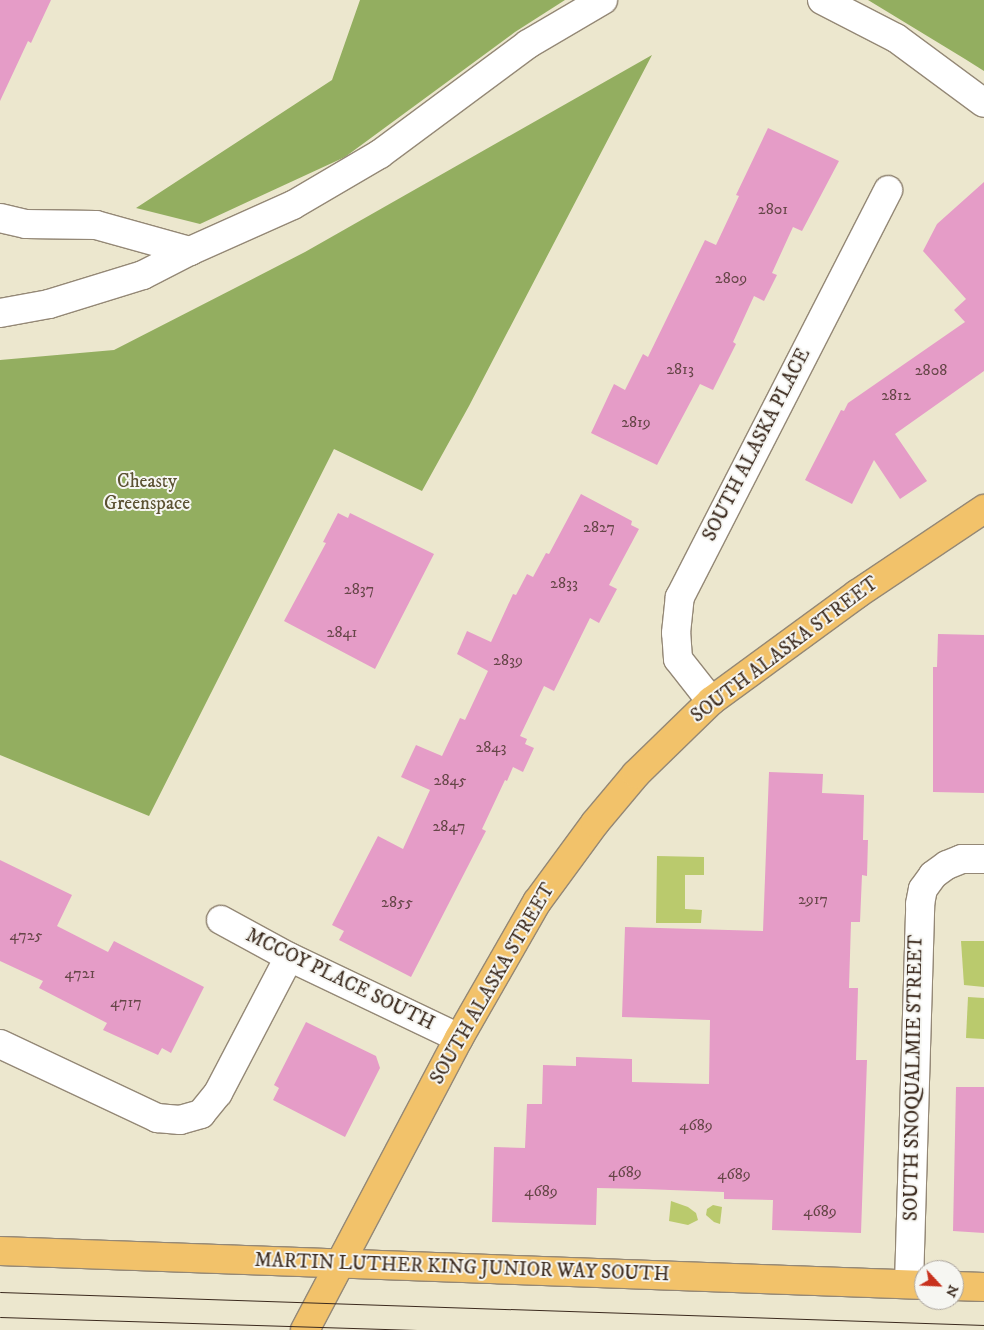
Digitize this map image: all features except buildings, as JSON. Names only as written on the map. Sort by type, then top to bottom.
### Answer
[{"type":"main road","name":"SOUTH ALASKA STREET","points":[[305,1330],[459,1038],[537,902],[595,823],[636,774],[711,701],[857,594],[984,509]]},
{"type":"main road","name":"MARTIN LUTHER KING JUNIOR WAY SOUTH","points":[[0,1251],[341,1262],[852,1284],[914,1284]]},
{"type":"main road","points":[[964,1286],[984,1287]]},
{"type":"street","points":[[0,313],[49,304],[143,275],[190,251],[293,205],[380,154],[528,44],[603,0]]},
{"type":"street","points":[[822,0],[896,38],[984,103]]},
{"type":"street","name":"SOUTH ALASKA PLACE","points":[[711,701],[678,659],[676,634],[680,598],[888,190]]},
{"type":"street","points":[[0,218],[26,224],[96,225],[190,251]]},
{"type":"street","name":"SOUTH SNOQUALMIE STREET","points":[[916,1260],[918,918],[924,889],[933,875],[947,865],[962,859],[984,859]]},
{"type":"street","name":"MCCOY PLACE SOUTH","points":[[221,920],[288,957],[459,1038]]},
{"type":"street","points":[[0,1044],[157,1118],[180,1120],[202,1114],[218,1093],[288,957]]},
{"type":"green space","points":[[360,0],[565,0],[515,32],[345,157],[200,224],[136,208],[332,80]]},
{"type":"green space","points":[[868,0],[984,0],[984,71],[965,59]]},
{"type":"green space","name":"Cheasty Greenspace","points":[[652,55],[469,406],[422,491],[334,449],[149,816],[0,755],[0,360],[114,350],[305,252]]},
{"type":"green space","points":[[657,856],[704,857],[704,875],[685,875],[685,909],[702,910],[701,923],[656,923]]},
{"type":"green space","points":[[961,941],[984,941],[984,987],[964,985]]},
{"type":"green space","points":[[968,997],[984,998],[984,1039],[966,1038]]},
{"type":"green space","points":[[671,1201],[688,1207],[696,1213],[698,1220],[688,1225],[669,1221]]},
{"type":"green space","points":[[713,1205],[722,1207],[720,1224],[714,1222],[706,1215],[707,1209]]},
{"type":"tram line","points":[[0,1292],[984,1325]]},
{"type":"tram line","points":[[0,1317],[417,1330]]}]
